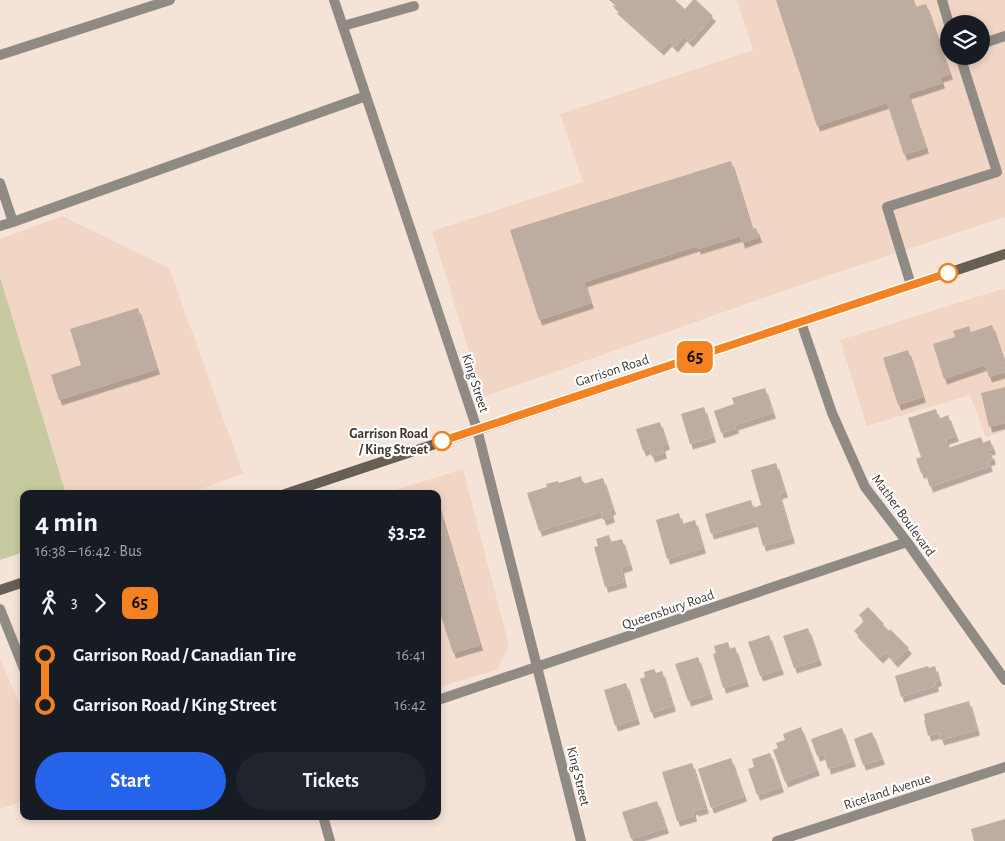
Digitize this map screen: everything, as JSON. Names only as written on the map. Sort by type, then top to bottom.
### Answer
[{"type":"main road","name":"Garrison Road","points":[[297,490],[1005,254]]},
{"type":"main road","points":[[0,590],[20,583]]},
{"type":"street","points":[[0,55],[170,0]]},
{"type":"street","name":"King Street","points":[[334,0],[477,429],[581,841]]},
{"type":"street","points":[[942,0],[946,15]]},
{"type":"street","points":[[343,26],[414,6]]},
{"type":"street","points":[[990,41],[1005,36]]},
{"type":"street","points":[[911,285],[887,207],[997,172],[963,65]]},
{"type":"street","points":[[0,226],[366,96]]},
{"type":"street","points":[[0,183],[13,222]]},
{"type":"street","name":"Mather Boulevard","points":[[801,322],[832,413],[864,487],[907,542],[1005,680]]},
{"type":"street","name":"Queensbury Road","points":[[441,699],[907,542]]},
{"type":"street","points":[[0,610],[20,659]]},
{"type":"street","name":"Riceland Avenue","points":[[778,841],[1005,767]]},
{"type":"street","points":[[324,820],[330,841]]},
{"type":"shaded area","points":[[737,0],[1005,0],[1005,217],[826,276],[483,397],[432,231],[583,182],[560,114],[753,50]]},
{"type":"shaded area","points":[[62,216],[169,268],[243,473],[198,490],[65,490],[0,277],[0,239]]},
{"type":"shaded area","points":[[1005,288],[1005,431],[986,437],[970,395],[867,426],[840,340]]},
{"type":"shaded area","points":[[463,469],[509,646],[497,670],[441,686],[441,490],[395,490]]},
{"type":"shaded area","points":[[0,658],[20,706],[20,802],[0,809]]},
{"type":"green space","points":[[0,277],[65,490],[20,490],[20,553],[0,560]]},
{"type":"building","points":[[609,0],[675,0],[685,9],[693,0],[696,0],[713,16],[690,42],[684,36],[675,47],[669,41],[661,50],[614,8],[616,6]]},
{"type":"building","points":[[776,0],[914,0],[916,7],[926,4],[940,45],[940,65],[947,65],[950,74],[940,77],[942,83],[908,94],[926,148],[904,155],[887,103],[817,126]]},
{"type":"building","points":[[731,161],[752,229],[756,228],[759,237],[742,243],[740,236],[698,249],[697,246],[584,282],[591,303],[539,320],[510,230]]},
{"type":"building","points":[[138,308],[157,369],[59,400],[51,375],[81,365],[70,329]]},
{"type":"building","points":[[992,325],[1005,364],[1005,372],[989,377],[985,365],[944,379],[933,344],[955,337],[953,331],[969,326],[971,332]]},
{"type":"building","points":[[908,350],[923,397],[898,405],[883,358]]},
{"type":"building","points":[[1005,387],[1005,423],[989,427],[981,393]]},
{"type":"building","points":[[765,388],[773,413],[735,425],[736,428],[721,433],[714,411],[734,404],[732,398]]},
{"type":"building","points":[[704,407],[713,437],[690,444],[681,414]]},
{"type":"building","points":[[936,409],[939,419],[948,415],[956,436],[946,439],[948,448],[981,437],[983,443],[990,440],[993,449],[986,451],[987,454],[991,453],[993,459],[988,461],[990,466],[930,487],[925,472],[921,473],[916,459],[921,457],[908,418]]},
{"type":"building","points":[[660,422],[667,444],[662,446],[664,453],[652,457],[649,448],[643,451],[636,429]]},
{"type":"building","points":[[776,463],[785,492],[779,494],[792,538],[763,546],[756,521],[711,534],[705,514],[751,500],[753,508],[761,505],[751,470]]},
{"type":"building","points":[[581,476],[583,484],[603,478],[613,509],[610,510],[612,517],[603,520],[601,512],[539,531],[527,493],[547,487],[546,484],[558,481],[559,483]]},
{"type":"building","points":[[679,513],[682,524],[695,520],[703,548],[667,559],[656,520]]},
{"type":"building","points":[[441,514],[480,645],[453,653],[441,616]]},
{"type":"building","points":[[609,535],[611,542],[622,539],[630,565],[621,568],[624,582],[605,587],[594,547],[598,546],[596,539]]},
{"type":"building","points":[[868,607],[889,631],[890,629],[909,648],[895,662],[886,652],[880,658],[854,631],[864,621],[859,615]]},
{"type":"building","points":[[808,628],[819,660],[794,668],[783,636]]},
{"type":"building","points":[[769,635],[781,669],[760,676],[748,642]]},
{"type":"building","points":[[728,642],[730,649],[735,647],[746,681],[723,688],[713,654],[716,653],[714,646]]},
{"type":"building","points":[[698,657],[710,694],[688,701],[675,664]]},
{"type":"building","points":[[928,666],[929,668],[935,666],[939,680],[935,682],[936,686],[901,697],[895,676]]},
{"type":"building","points":[[654,669],[656,673],[662,671],[673,706],[651,713],[640,679],[645,677],[644,672]]},
{"type":"building","points":[[626,683],[637,719],[615,726],[604,690]]},
{"type":"building","points":[[969,701],[977,730],[941,740],[939,733],[928,736],[924,714]]},
{"type":"building","points":[[801,727],[817,770],[785,782],[773,750],[778,748],[776,743],[785,740],[783,734]]},
{"type":"building","points":[[842,728],[853,761],[828,769],[824,754],[817,756],[811,739]]},
{"type":"building","points":[[872,732],[882,759],[863,765],[854,739]]},
{"type":"building","points":[[770,753],[781,787],[757,795],[748,769],[754,767],[752,759]]},
{"type":"building","points":[[731,758],[744,796],[711,808],[698,769]]},
{"type":"building","points":[[692,763],[706,808],[696,811],[695,809],[693,810],[694,816],[677,821],[662,772]]},
{"type":"building","points":[[657,801],[666,828],[631,839],[622,812]]},
{"type":"building","points":[[1005,819],[1005,841],[974,841],[971,829]]},
{"type":"bus line","name":"65","points":[[442,441],[948,273]]},
{"type":"place","name":"Garrison Road / King Street","points":[[442,441]]}]
